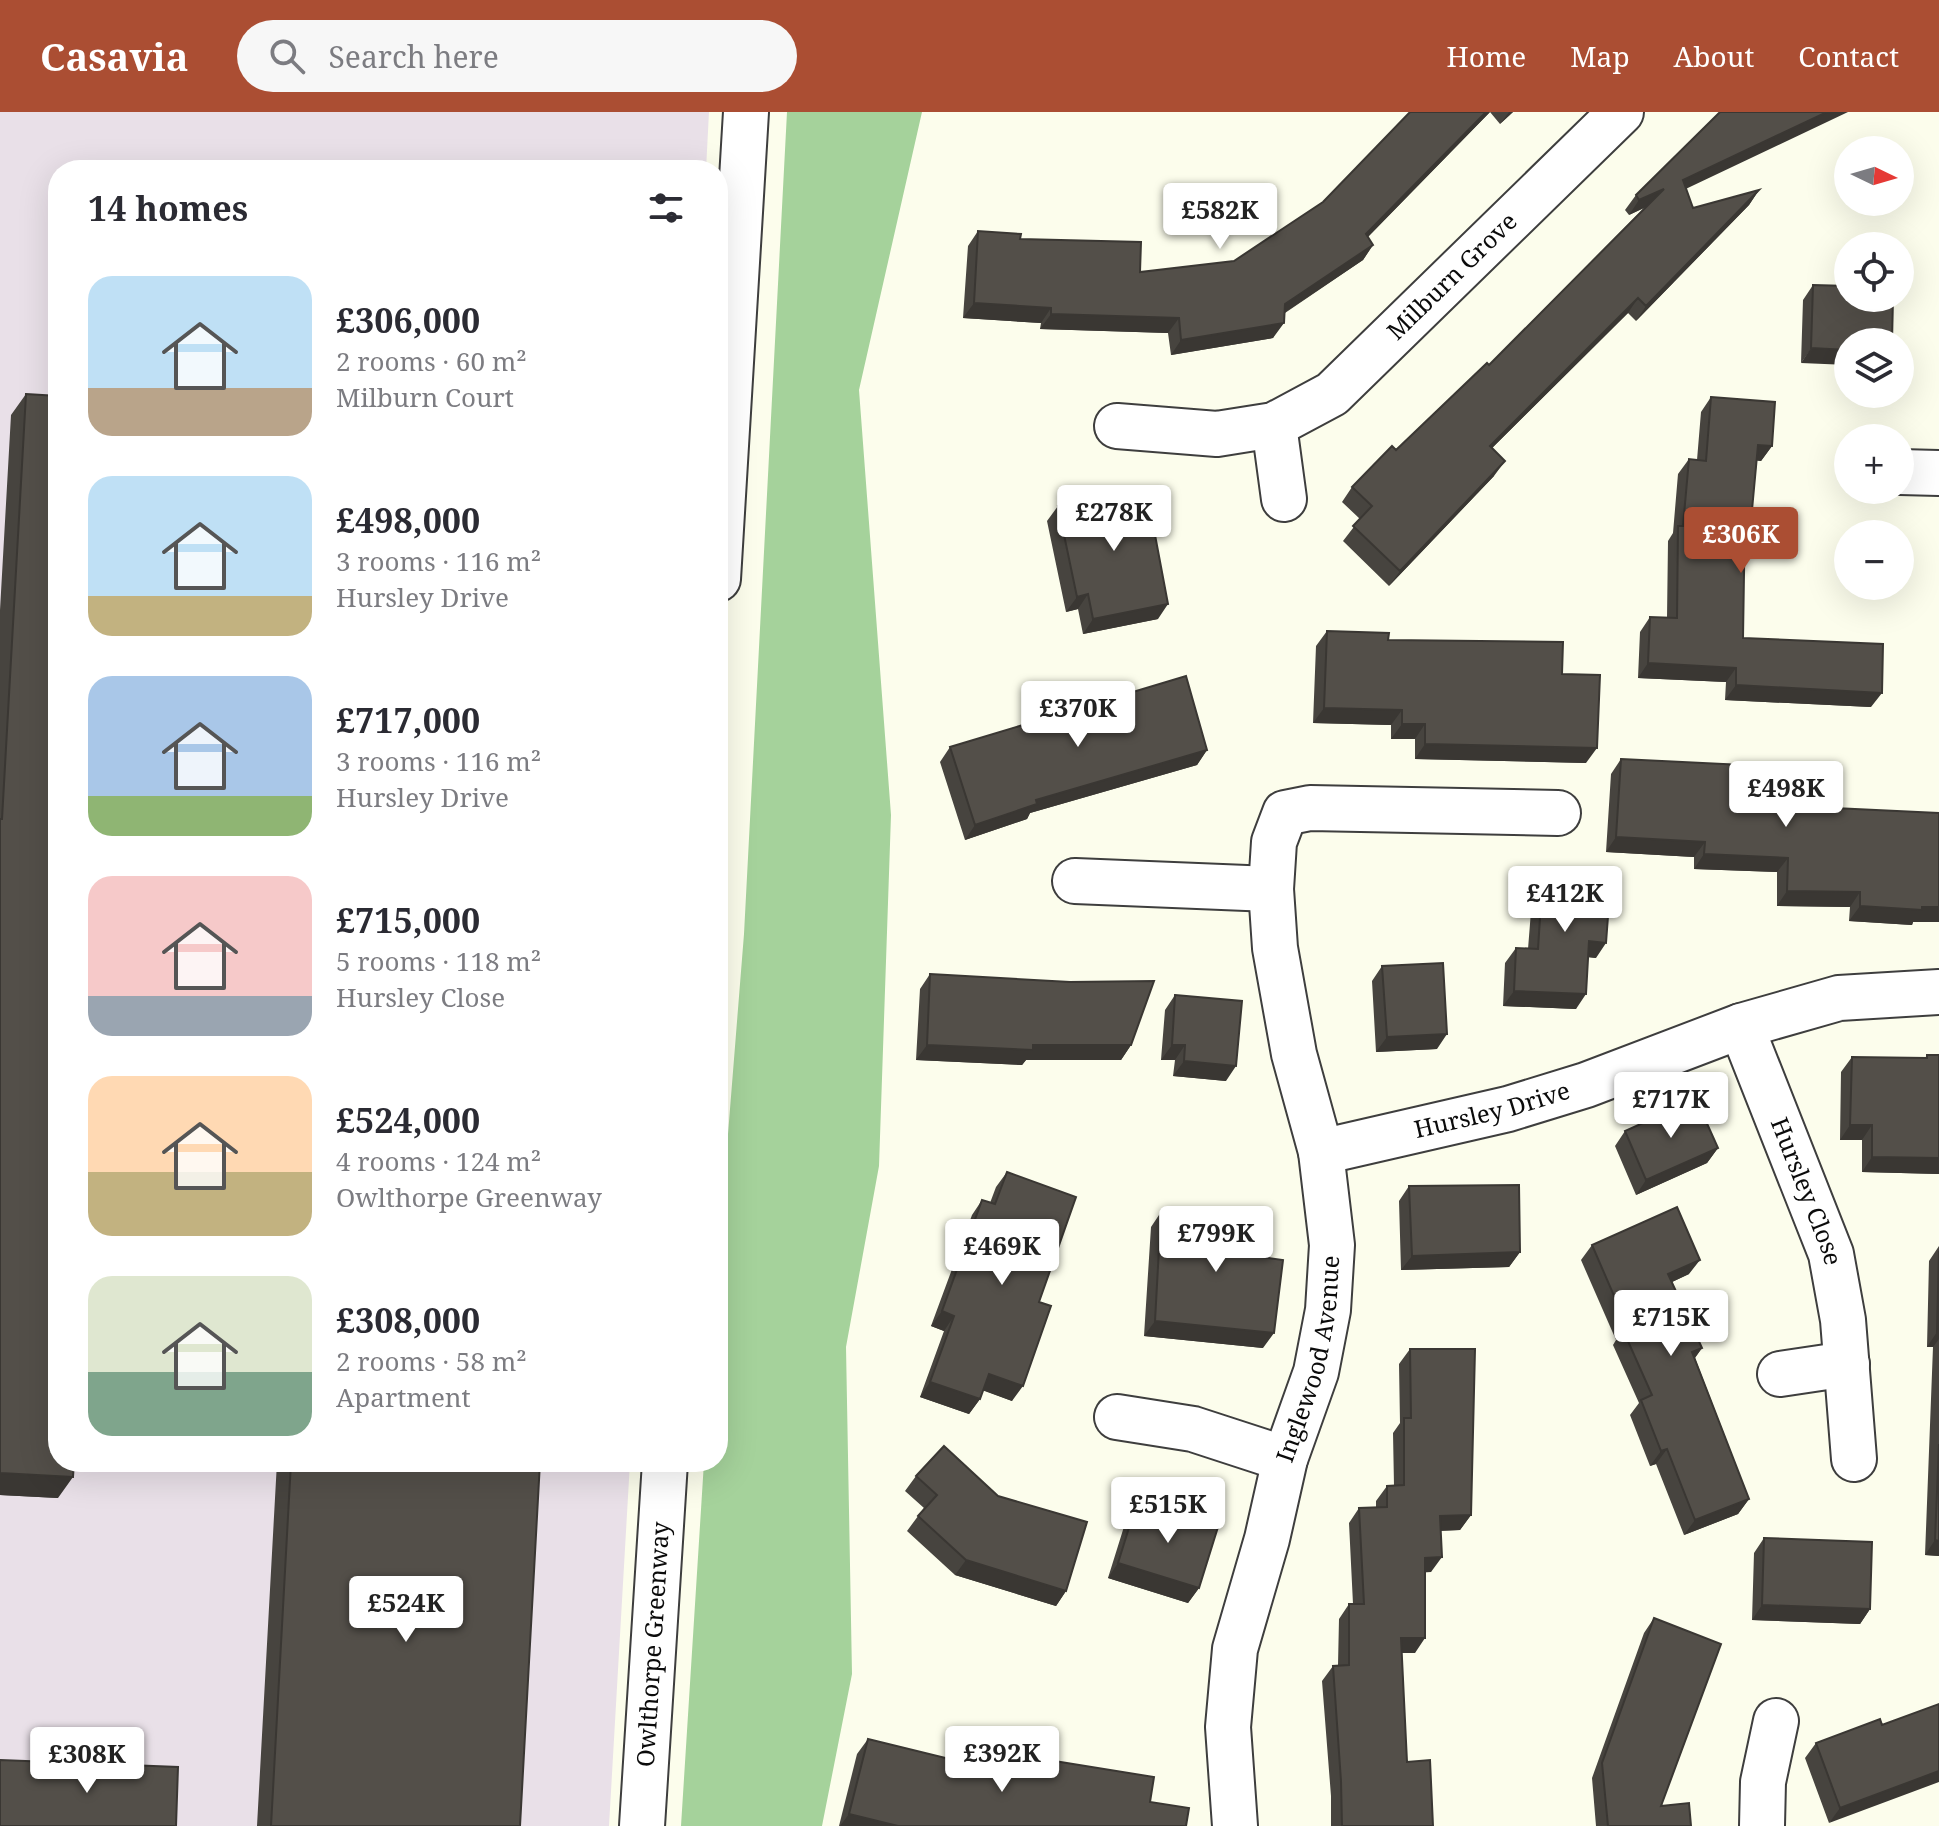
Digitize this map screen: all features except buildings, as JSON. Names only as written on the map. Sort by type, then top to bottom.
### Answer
[{"type":"street","points":[[728,412],[746,112]]},
{"type":"street","name":"Milburn Grove","points":[[1117,426],[1217,434],[1274,425],[1332,394],[1621,112]]},
{"type":"street","points":[[1274,425],[1284,499]]},
{"type":"street","points":[[1914,472],[1939,473]]},
{"type":"street","name":"Inglewood Avenue","points":[[1235,1826],[1228,1727],[1235,1649],[1267,1539],[1285,1459],[1316,1372],[1328,1310],[1332,1245],[1321,1152],[1294,1054],[1275,948],[1271,889],[1274,842],[1285,813],[1310,808],[1558,813]]},
{"type":"street","points":[[1075,881],[1271,889]]},
{"type":"street","name":"Hursley Drive","points":[[1321,1152],[1508,1109],[1741,1026],[1839,998],[1939,992]]},
{"type":"street","name":"Hursley Close","points":[[1741,1026],[1831,1254],[1843,1320],[1854,1459]]},
{"type":"street","points":[[1780,1374],[1847,1364]]},
{"type":"street","points":[[1117,1417],[1193,1429],[1285,1459]]},
{"type":"street","name":"Owlthorpe Greenway","points":[[642,1826],[664,1472]]},
{"type":"street","points":[[1762,1826],[1763,1782],[1776,1721]]},
{"type":"shaded area","points":[[0,112],[709,112],[707,160],[48,160],[48,1472],[629,1472],[609,1826],[0,1826]]},
{"type":"green space","points":[[787,112],[922,112],[859,390],[891,815],[879,1166],[846,1347],[852,1674],[822,1826],[681,1826],[703,1472],[728,1472],[728,1134],[744,934]]}]
